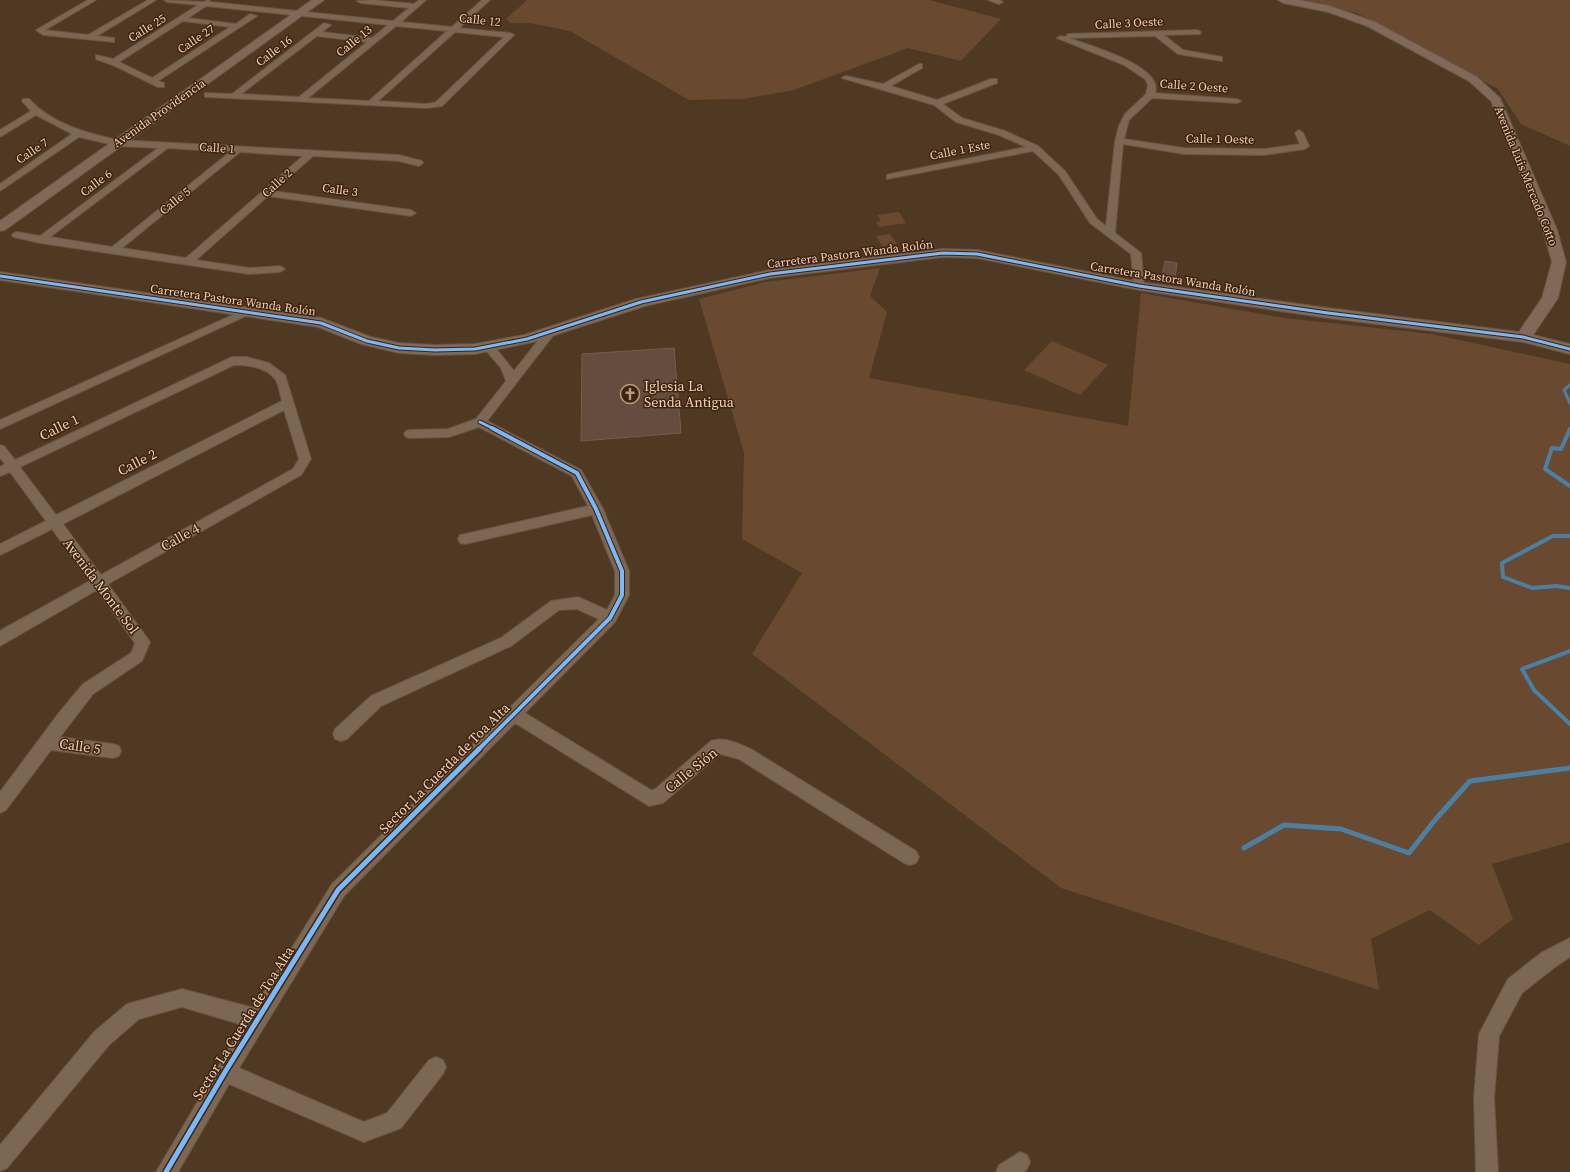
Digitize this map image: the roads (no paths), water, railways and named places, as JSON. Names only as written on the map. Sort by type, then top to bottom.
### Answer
[{"type":"street","points":[[93,0],[40,30],[43,33],[111,40]]},
{"type":"street","points":[[89,38],[153,0]]},
{"type":"street","name":"Calle 12","points":[[167,0],[209,2],[510,35],[439,104],[426,106],[208,94]]},
{"type":"street","name":"Avenida Providencia","points":[[0,226],[319,0]]},
{"type":"street","name":"Calle 13","points":[[300,100],[423,0]]},
{"type":"street","points":[[371,103],[486,0]]},
{"type":"street","points":[[991,0],[999,2]]},
{"type":"street","name":"Avenida Luis Mercado Cotto","points":[[1283,0],[1330,9],[1371,24],[1473,79],[1496,100],[1550,230],[1559,262],[1550,298],[1536,321],[1522,337]]},
{"type":"street","name":"Calle 25","points":[[114,62],[209,2]]},
{"type":"street","points":[[359,2],[415,6]]},
{"type":"street","name":"Calle 27","points":[[152,81],[252,16]]},
{"type":"street","points":[[181,19],[237,26]]},
{"type":"street","name":"Calle 16","points":[[234,96],[327,25]]},
{"type":"street","name":"Calle 3 Oeste","points":[[1150,94],[1152,85],[1150,79],[1135,68],[1109,54],[1062,38],[1067,36],[1197,32]]},
{"type":"street","points":[[1156,33],[1181,52],[1220,59]]},
{"type":"street","points":[[316,34],[374,40]]},
{"type":"street","points":[[99,57],[114,62],[163,86]]},
{"type":"street","points":[[884,87],[919,66]]},
{"type":"street","points":[[846,78],[884,87],[936,103],[959,120],[1002,133],[1035,148],[1062,173],[1093,221],[1136,253],[1139,286]]},
{"type":"street","points":[[936,103],[994,81]]},
{"type":"street","points":[[1110,235],[1120,142],[1126,119],[1150,94]]},
{"type":"street","name":"Calle 2 Oeste","points":[[1150,94],[1237,101]]},
{"type":"street","name":"Calle 1","points":[[26,101],[36,112],[78,134],[118,143],[399,158],[419,163]]},
{"type":"street","points":[[0,134],[36,112]]},
{"type":"street","name":"Calle 1 Oeste","points":[[1120,142],[1184,151],[1264,152],[1305,146],[1299,133]]},
{"type":"street","name":"Calle 7","points":[[0,188],[78,134]]},
{"type":"street","name":"Calle 6","points":[[40,240],[166,145]]},
{"type":"street","name":"Calle 1 Este","points":[[890,176],[1035,148]]},
{"type":"street","name":"Calle 5","points":[[113,251],[237,150]]},
{"type":"street","name":"Calle 2","points":[[189,261],[311,153]]},
{"type":"street","name":"Calle 3","points":[[265,193],[411,213]]},
{"type":"street","points":[[17,235],[40,240],[248,271],[280,269]]},
{"type":"street","name":"Carretera Pastora Wanda Rolón","points":[[0,276],[321,323],[367,341],[399,348],[435,350],[483,348],[527,339],[641,302],[770,274],[943,253],[977,254],[1139,286],[1328,313],[1522,337],[1570,349]]},
{"type":"street","points":[[0,425],[246,312]]},
{"type":"street","points":[[410,434],[449,433],[480,422],[512,383],[551,331]]},
{"type":"street","points":[[483,348],[505,364],[510,372],[512,383]]},
{"type":"street","name":"Calle 1","points":[[6,469],[232,361],[246,361],[265,366],[282,378],[288,403]]},
{"type":"street","name":"Calle 2","points":[[0,550],[53,521],[288,403]]},
{"type":"street","name":"Calle 4","points":[[0,640],[8,633],[297,472],[305,459],[288,403]]},
{"type":"street","name":"Sector La Cuerda de Toa Alta","points":[[166,1172],[225,1072],[338,890],[610,618],[622,595],[622,571],[596,509],[577,473],[480,422]]},
{"type":"street","name":"Avenida Monte Sol","points":[[0,449],[6,469],[53,521],[143,642],[137,657],[88,689],[0,805]]},
{"type":"street","points":[[465,539],[596,509]]},
{"type":"street","points":[[341,734],[376,701],[506,642],[556,605],[578,603],[610,618]]},
{"type":"street","name":"Calle Sión","points":[[514,714],[649,798],[657,798],[717,746],[730,748],[745,754],[910,857]]},
{"type":"street","name":"Calle 5","points":[[47,742],[113,751]]},
{"type":"street","points":[[1487,1172],[1484,1098],[1489,1034],[1515,986],[1548,960],[1570,947]]},
{"type":"street","points":[[0,1161],[102,1038],[134,1011],[182,998],[257,1020]]},
{"type":"street","points":[[225,1072],[364,1132],[394,1121],[436,1067]]},
{"type":"waterway","points":[[1570,385],[1564,390],[1570,403]]},
{"type":"waterway","points":[[1570,429],[1561,449],[1552,448],[1545,469],[1570,486]]},
{"type":"waterway","points":[[1570,536],[1553,536],[1502,563],[1503,577],[1532,588],[1556,586],[1570,588]]},
{"type":"waterway","points":[[1570,651],[1522,669],[1534,690],[1570,724]]},
{"type":"waterway","points":[[1244,848],[1284,825],[1341,829],[1409,853],[1435,820],[1470,781],[1570,768]]},
{"type":"place","name":"Iglesia La Senda Antigua","points":[[630,394]]}]
